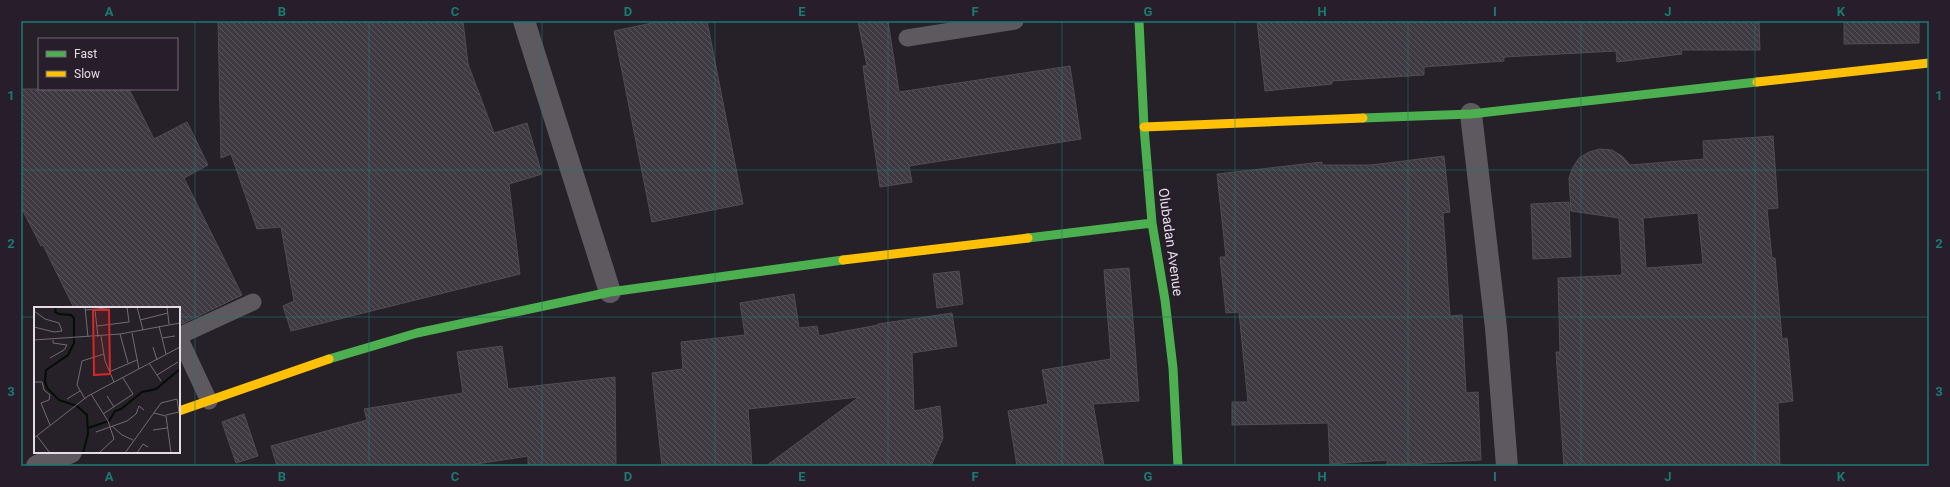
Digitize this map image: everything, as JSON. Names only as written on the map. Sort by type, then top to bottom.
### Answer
[{"type":"street","points":[[524,21],[610,292]]},
{"type":"street","name":"Olubadan Avenue","points":[[1139,21],[1144,127],[1152,223],[1173,368],[1178,466]]},
{"type":"street","points":[[1144,127],[1471,114],[1929,63]]},
{"type":"street","points":[[1471,114],[1496,328],[1507,466]]},
{"type":"street","points":[[180,411],[311,365],[417,332],[610,292],[850,259],[1152,223]]},
{"type":"street","points":[[37,466],[68,458]]},
{"type":"lane","points":[[907,38],[1015,21]]},
{"type":"lane","points":[[180,337],[253,302]]},
{"type":"lane","points":[[180,339],[209,401]]},
{"type":"building","points":[[218,21],[463,21],[468,64],[494,133],[527,123],[542,174],[509,184],[520,274],[291,331],[283,306],[294,301],[281,227],[257,229],[231,154],[221,158]]},
{"type":"building","points":[[662,21],[707,21],[743,204],[652,222],[614,31]]},
{"type":"building","points":[[858,21],[888,21],[899,92],[1070,66],[1081,139],[909,166],[912,182],[880,187],[863,66],[867,66]]},
{"type":"building","points":[[1257,21],[1759,21],[1760,50],[1681,50],[1682,54],[1617,62],[1616,51],[1504,57],[1504,61],[1424,67],[1424,75],[1332,81],[1332,84],[1265,91]]},
{"type":"building","points":[[1844,21],[1919,21],[1919,43],[1844,44]]},
{"type":"building","points":[[21,89],[130,90],[154,139],[187,122],[208,165],[184,178],[242,295],[182,324],[180,321],[180,307],[74,307],[43,245],[41,246],[21,207]]},
{"type":"building","points":[[1773,136],[1778,208],[1767,209],[1772,258],[1775,258],[1782,339],[1787,338],[1793,401],[1778,403],[1780,466],[1564,466],[1556,352],[1560,352],[1558,278],[1622,275],[1619,218],[1571,211],[1569,178],[1573,167],[1579,158],[1589,152],[1600,149],[1612,150],[1622,156],[1630,165],[1704,159],[1703,141]],"holes":[[[1698,213],[1703,264],[1646,268],[1643,218]]]},
{"type":"building","points":[[1444,156],[1450,212],[1443,213],[1450,316],[1462,315],[1466,393],[1478,392],[1481,460],[1387,465],[1387,460],[1330,464],[1328,423],[1232,425],[1232,402],[1248,402],[1239,312],[1226,313],[1220,257],[1226,257],[1217,174],[1322,162],[1322,165],[1371,165]]},
{"type":"building","points":[[1569,202],[1571,257],[1533,259],[1531,204]]},
{"type":"building","points":[[1129,268],[1139,401],[1093,404],[1104,466],[1017,466],[1008,411],[1048,404],[1042,370],[1111,359],[1104,270]]},
{"type":"building","points":[[959,271],[963,304],[937,308],[933,274]]},
{"type":"building","points":[[794,294],[799,328],[817,326],[819,336],[878,324],[952,313],[957,346],[912,353],[914,411],[940,406],[943,438],[931,466],[766,466],[859,397],[748,409],[752,466],[662,466],[652,373],[683,369],[681,342],[745,335],[740,303]]},
{"type":"building","points":[[502,346],[508,389],[615,377],[616,466],[528,466],[528,456],[464,466],[277,466],[271,446],[367,420],[364,409],[463,393],[457,352]]},
{"type":"building","points":[[244,414],[258,456],[236,463],[222,422]]},
{"type":"traffic: fast","points":[[1139,21],[1144,127],[1152,223],[1165,300],[1173,368],[1178,466]]},
{"type":"traffic: fast","points":[[1363,118],[1471,114],[1757,82]]},
{"type":"traffic: fast","points":[[1028,238],[1152,223]]},
{"type":"traffic: fast","points":[[329,359],[417,333],[610,292],[843,260]]},
{"type":"traffic: slow","points":[[1757,82],[1929,63]]},
{"type":"traffic: slow","points":[[1144,127],[1363,118]]},
{"type":"traffic: slow","points":[[843,260],[1028,238]]},
{"type":"traffic: slow","points":[[180,411],[329,359]]}]
